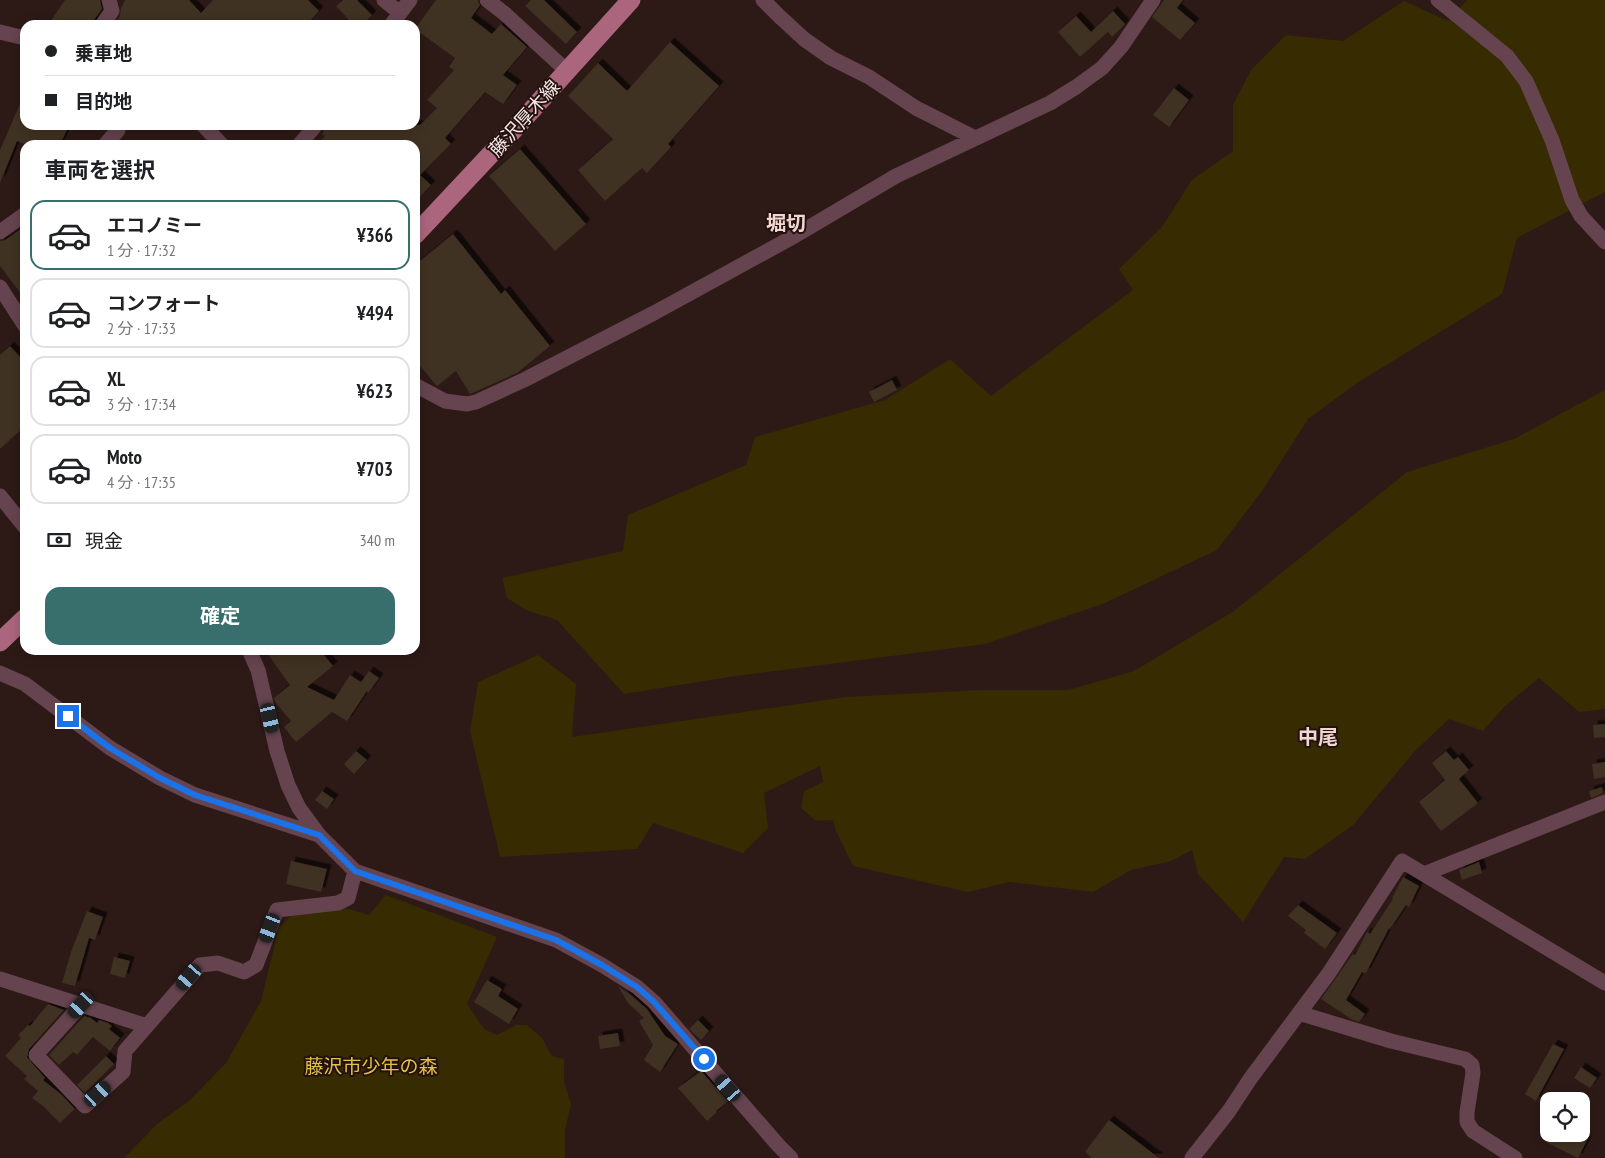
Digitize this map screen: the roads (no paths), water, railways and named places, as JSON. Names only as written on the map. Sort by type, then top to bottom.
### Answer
[{"type":"main road","name":"藤沢厚木線","points":[[420,230],[632,0]]},
{"type":"main road","points":[[0,642],[20,623]]},
{"type":"street","points":[[106,20],[112,11],[109,0]]},
{"type":"street","points":[[384,0],[396,19],[410,0]]},
{"type":"street","points":[[487,0],[504,13],[567,71]]},
{"type":"street","points":[[763,0],[804,39],[831,58],[870,76],[916,108],[975,138]]},
{"type":"street","points":[[420,388],[445,401],[467,404],[476,402],[524,380],[654,313],[790,238],[896,176],[1050,103],[1076,87],[1102,68],[1120,47],[1153,0]]},
{"type":"street","points":[[1438,0],[1507,56],[1526,80],[1552,140],[1572,200],[1581,216],[1605,242]]},
{"type":"street","points":[[0,32],[20,37]]},
{"type":"street","points":[[109,140],[118,130]]},
{"type":"street","points":[[208,130],[217,140]]},
{"type":"street","points":[[303,140],[312,130]]},
{"type":"street","points":[[0,232],[20,218]]},
{"type":"street","points":[[0,287],[20,318]]},
{"type":"street","points":[[0,496],[20,521]]},
{"type":"street","points":[[251,655],[258,670],[277,750],[288,785],[299,808],[319,835],[355,871],[556,940],[637,987],[654,1002],[778,1145],[792,1158]]},
{"type":"street","points":[[0,673],[26,684],[110,748],[160,778],[195,795],[319,835]]},
{"type":"street","points":[[1424,874],[1605,802]]},
{"type":"street","points":[[1192,1158],[1229,1111],[1250,1079],[1299,1013],[1363,922],[1402,861],[1605,983]]},
{"type":"street","points":[[81,1005],[36,1056],[85,1106],[123,1072],[126,1051],[200,965],[218,963],[244,972],[256,965],[277,910],[338,903],[348,898],[355,871]]},
{"type":"street","points":[[0,979],[147,1026]]},
{"type":"street","points":[[1299,1013],[1390,1041],[1466,1059],[1472,1065],[1473,1073],[1466,1112],[1467,1122],[1473,1131],[1515,1158]]},
{"type":"district","name":"堀切","points":[[786,223]]},
{"type":"district","name":"中尾","points":[[1318,737]]},
{"type":"park label","name":"藤沢市少年の森","points":[[371,1066]]}]
